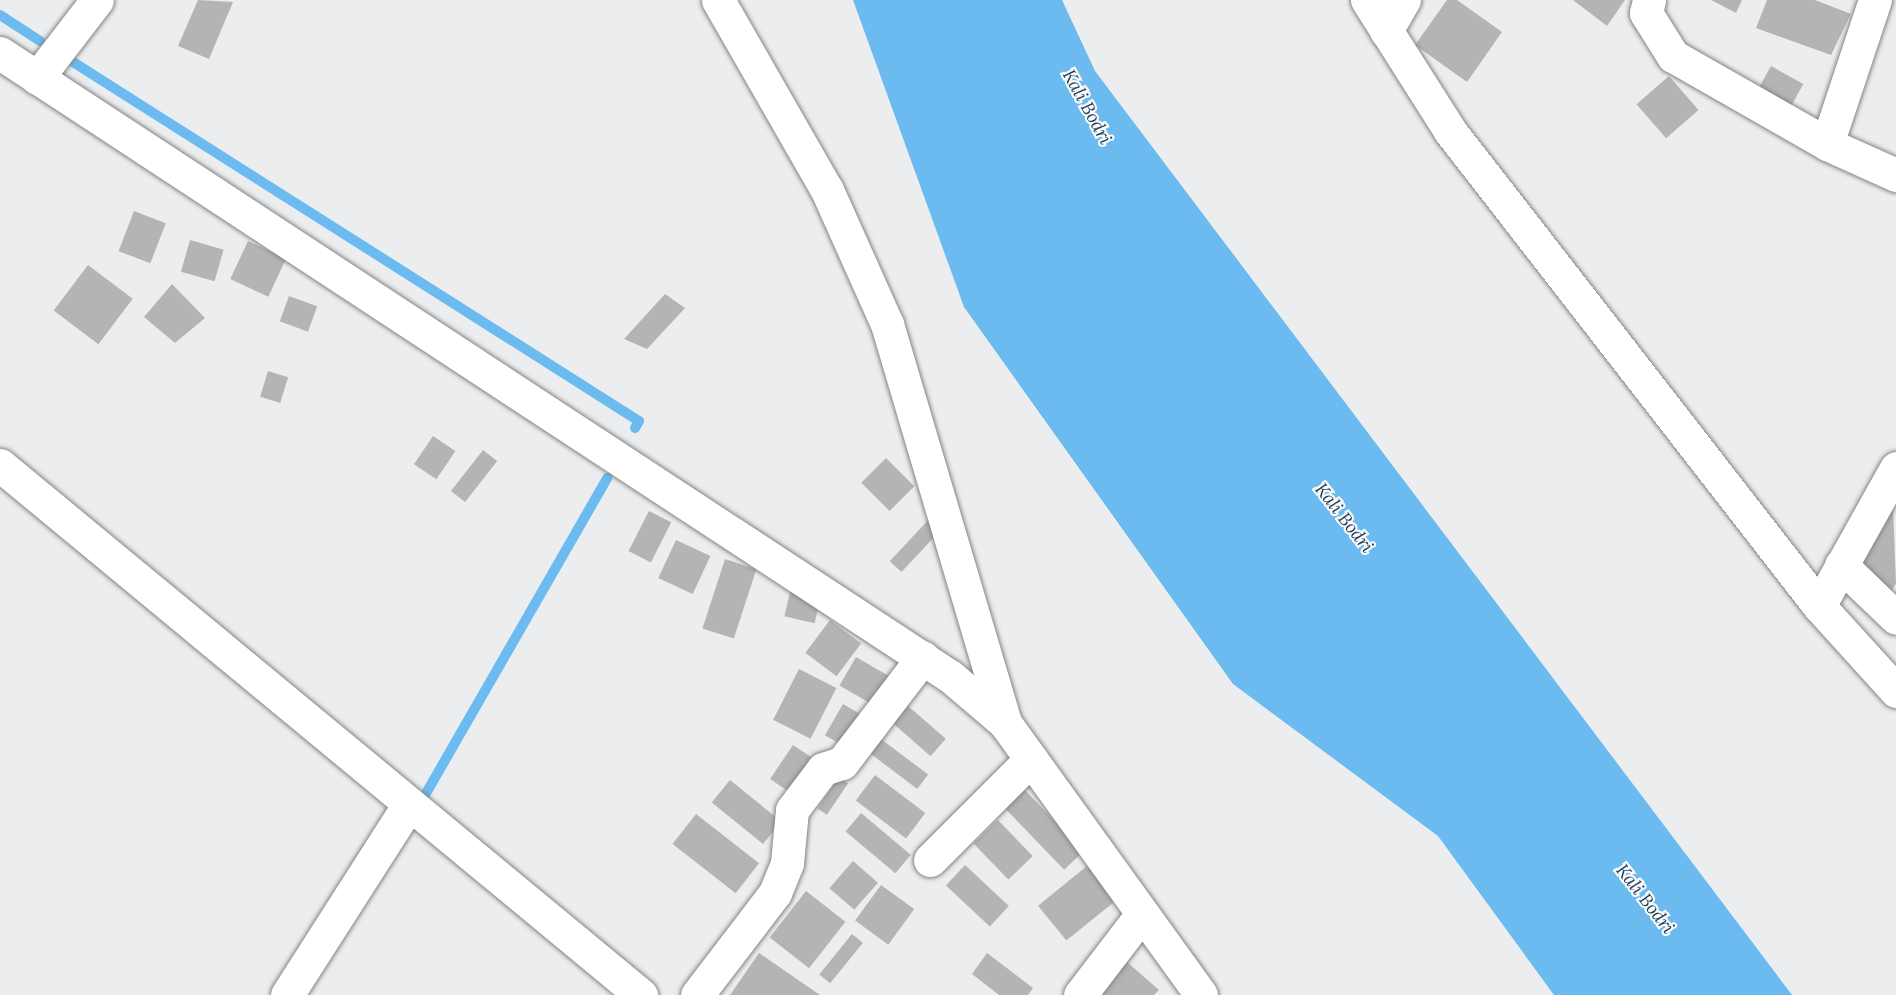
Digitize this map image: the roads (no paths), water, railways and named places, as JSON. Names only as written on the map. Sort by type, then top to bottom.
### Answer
[{"type":"street","points":[[38,78],[97,0]]},
{"type":"street","points":[[718,0],[827,190],[887,324],[1005,723]]},
{"type":"street","points":[[1367,0],[1450,131],[1819,606],[1896,691]]},
{"type":"street","points":[[1386,31],[1404,0]]},
{"type":"street","points":[[1649,0],[1646,13],[1673,56],[1827,144],[1896,176]]},
{"type":"street","points":[[1827,144],[1875,0]]},
{"type":"street","points":[[0,53],[923,657],[1005,723],[1201,995]]},
{"type":"street","points":[[0,465],[641,995]]},
{"type":"street","points":[[1819,606],[1896,468]]},
{"type":"street","points":[[1841,566],[1896,618]]},
{"type":"street","points":[[698,995],[775,893],[787,863],[792,810],[823,769],[842,763],[923,657]]},
{"type":"street","points":[[930,860],[1031,759]]},
{"type":"street","points":[[287,995],[409,804]]},
{"type":"street","points":[[1080,995],[1142,914]]},
{"type":"water","name":"Kali Bodri","points":[[853,0],[1062,0],[1095,71],[1792,995],[1554,995],[1438,836],[1233,684],[964,307]]},
{"type":"waterway","points":[[0,15],[40,41]]},
{"type":"waterway","points":[[73,62],[639,421],[635,428]]},
{"type":"waterway","points":[[421,802],[607,478]]}]
